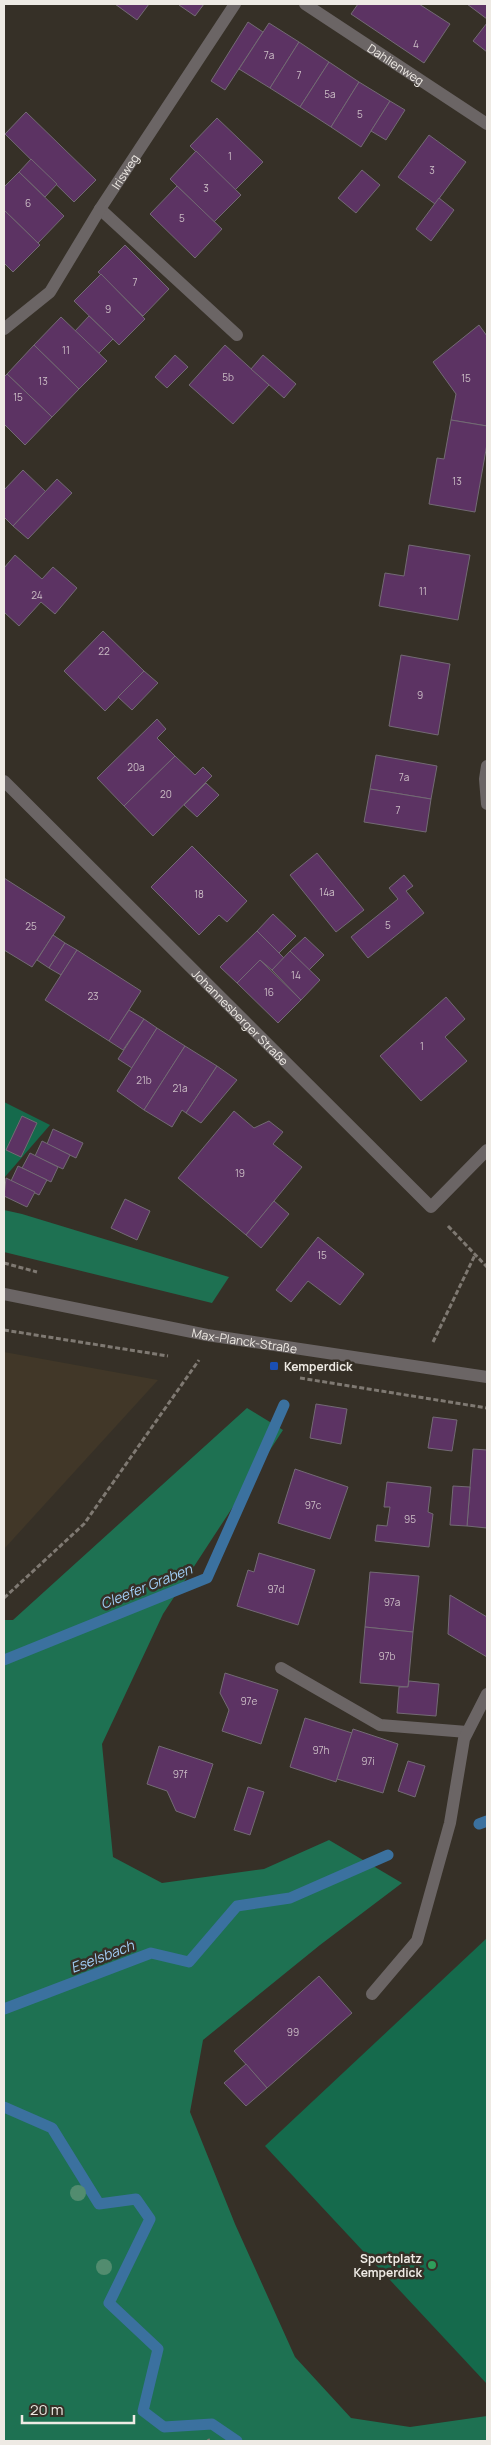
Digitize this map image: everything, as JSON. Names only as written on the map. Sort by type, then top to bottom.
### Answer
[{"type":"street","name":"Irisweg","points":[[4,329],[50,292],[100,209],[235,4]]},
{"type":"street","name":"Dahlienweg","points":[[305,4],[487,124]]},
{"type":"street","points":[[100,209],[237,335]]},
{"type":"street","points":[[487,766],[485,779],[487,804]]},
{"type":"street","name":"Johannesberger Straße","points":[[4,781],[431,1207]]},
{"type":"street","points":[[431,1207],[487,1150]]},
{"type":"street","name":"Max-Planck-Straße","points":[[4,1294],[207,1335],[487,1377]]},
{"type":"street","points":[[281,1668],[380,1725],[467,1732]]},
{"type":"street","points":[[372,1994],[417,1941],[450,1823],[467,1732],[487,1694]]},
{"type":"path","points":[[431,1207],[487,1268]]},
{"type":"path","points":[[433,1343],[475,1255]]},
{"type":"path","points":[[4,1598],[84,1524],[198,1361],[207,1335]]},
{"type":"shaded area","points":[[4,1352],[158,1380],[4,1549]]},
{"type":"green space","points":[[4,1102],[50,1125],[4,1178]]},
{"type":"green space","points":[[4,1210],[229,1277],[212,1303],[4,1252]]},
{"type":"green space","points":[[247,1408],[283,1430],[163,1614],[102,1744],[113,1857],[162,1883],[264,1869],[329,1840],[402,1883],[320,1945],[203,2040],[190,2112],[235,2224],[295,2357],[351,2418],[410,2427],[487,2416],[487,2441],[4,2441],[4,1620],[13,1620]]},
{"type":"green space","name":"Sportplatz Kemperdick","points":[[487,1938],[487,2384],[265,2146]]},
{"type":"building","points":[[115,4],[149,4],[137,20]]},
{"type":"building","points":[[180,4],[204,4],[195,16]]},
{"type":"building","points":[[358,4],[419,4],[450,24],[424,63],[351,14]]},
{"type":"building","points":[[467,4],[487,4],[487,19]]},
{"type":"building","points":[[248,22],[263,32],[225,90],[211,81]]},
{"type":"building","points":[[269,23],[299,42],[270,88],[239,69]]},
{"type":"building","points":[[487,23],[487,52],[473,41]]},
{"type":"building","points":[[299,42],[329,62],[300,107],[270,88]]},
{"type":"building","points":[[329,62],[359,82],[331,127],[300,107]]},
{"type":"building","points":[[359,82],[390,101],[361,147],[331,127]]},
{"type":"building","points":[[390,101],[405,110],[386,140],[371,131]]},
{"type":"building","points":[[26,112],[96,180],[74,202],[5,134]]},
{"type":"building","points":[[217,118],[263,162],[235,190],[190,146]]},
{"type":"building","points":[[429,135],[466,162],[435,204],[398,177]]},
{"type":"building","points":[[196,151],[241,195],[214,222],[170,179]]},
{"type":"building","points":[[31,159],[57,184],[45,197],[19,172]]},
{"type":"building","points":[[362,170],[380,185],[356,213],[338,198]]},
{"type":"building","points":[[19,172],[64,216],[38,243],[4,210],[4,187]]},
{"type":"building","points":[[177,186],[222,229],[195,258],[150,214]]},
{"type":"building","points":[[439,198],[454,210],[431,241],[416,229]]},
{"type":"building","points":[[4,210],[40,245],[13,272],[4,263]]},
{"type":"building","points":[[125,245],[169,289],[143,316],[98,272]]},
{"type":"building","points":[[101,274],[145,319],[119,345],[74,301]]},
{"type":"building","points":[[89,316],[113,339],[98,354],[75,331]]},
{"type":"building","points":[[61,317],[107,361],[79,389],[34,345]]},
{"type":"building","points":[[479,325],[487,336],[487,426],[451,420],[456,394],[433,362]]},
{"type":"building","points":[[34,345],[79,389],[52,417],[7,374]]},
{"type":"building","points":[[225,345],[269,385],[233,424],[189,385]]},
{"type":"building","points":[[175,355],[188,367],[167,388],[155,377]]},
{"type":"building","points":[[263,355],[296,384],[284,398],[251,369]]},
{"type":"building","points":[[7,374],[52,417],[25,445],[4,424],[4,377]]},
{"type":"building","points":[[451,420],[487,426],[487,444],[475,512],[429,504],[437,458],[444,459]]},
{"type":"building","points":[[23,470],[46,492],[13,526],[4,517],[4,490]]},
{"type":"building","points":[[57,479],[72,493],[28,539],[13,526]]},
{"type":"building","points":[[409,545],[470,555],[458,620],[379,606],[385,573],[404,576]]},
{"type":"building","points":[[15,555],[42,579],[53,567],[77,588],[55,614],[41,602],[19,626],[4,612],[4,568]]},
{"type":"building","points":[[103,631],[144,671],[105,711],[64,671]]},
{"type":"building","points":[[401,655],[450,664],[438,735],[389,726]]},
{"type":"building","points":[[144,671],[158,683],[132,710],[118,697]]},
{"type":"building","points":[[157,719],[166,729],[157,738],[175,756],[124,806],[97,778]]},
{"type":"building","points":[[376,755],[437,766],[431,799],[370,789]]},
{"type":"building","points":[[175,756],[195,775],[203,767],[212,776],[153,836],[124,806]]},
{"type":"building","points":[[206,783],[219,795],[197,817],[184,805]]},
{"type":"building","points":[[370,789],[431,799],[426,832],[364,822]]},
{"type":"building","points":[[192,846],[247,901],[227,922],[219,915],[199,935],[151,887]]},
{"type":"building","points":[[317,853],[364,910],[336,932],[290,875]]},
{"type":"building","points":[[404,875],[413,886],[406,891],[424,913],[368,958],[351,937],[398,899],[389,888]]},
{"type":"building","points":[[4,878],[65,917],[32,967],[4,950]]},
{"type":"building","points":[[273,914],[296,936],[279,953],[257,931]]},
{"type":"building","points":[[257,931],[284,958],[272,970],[260,960],[237,983],[220,967]]},
{"type":"building","points":[[53,935],[65,943],[49,968],[37,960]]},
{"type":"building","points":[[305,937],[324,955],[309,970],[290,951]]},
{"type":"building","points":[[65,943],[77,950],[61,975],[49,968]]},
{"type":"building","points":[[77,950],[141,991],[109,1041],[45,1000]]},
{"type":"building","points":[[290,951],[320,980],[301,1000],[272,970]]},
{"type":"building","points":[[260,960],[301,1000],[278,1023],[237,983]]},
{"type":"building","points":[[446,997],[465,1019],[445,1037],[467,1061],[421,1101],[380,1056]]},
{"type":"building","points":[[129,1010],[144,1019],[123,1050],[109,1041]]},
{"type":"building","points":[[144,1019],[157,1028],[132,1068],[118,1059]]},
{"type":"building","points":[[157,1028],[185,1046],[144,1110],[117,1091]]},
{"type":"building","points":[[185,1046],[217,1066],[186,1113],[182,1110],[172,1127],[144,1110]]},
{"type":"building","points":[[217,1066],[237,1080],[201,1123],[186,1113]]},
{"type":"building","points":[[234,1111],[254,1128],[269,1121],[283,1132],[273,1144],[302,1167],[246,1235],[178,1178]]},
{"type":"building","points":[[22,1116],[37,1123],[21,1157],[6,1150]]},
{"type":"building","points":[[53,1129],[83,1143],[76,1158],[47,1144]]},
{"type":"building","points":[[42,1141],[70,1155],[63,1169],[35,1156]]},
{"type":"building","points":[[30,1153],[58,1167],[51,1182],[22,1168]]},
{"type":"building","points":[[18,1166],[47,1180],[39,1195],[11,1181]]},
{"type":"building","points":[[6,1178],[35,1192],[27,1207],[4,1196]]},
{"type":"building","points":[[125,1199],[150,1211],[137,1240],[111,1228]]},
{"type":"building","points":[[274,1201],[289,1214],[261,1248],[246,1235]]},
{"type":"building","points":[[318,1237],[364,1274],[340,1305],[308,1281],[291,1302],[276,1290]]},
{"type":"building","points":[[316,1404],[347,1409],[341,1444],[310,1438]]},
{"type":"building","points":[[433,1417],[457,1420],[452,1451],[428,1448]]},
{"type":"building","points":[[473,1449],[487,1450],[487,1528],[467,1526]]},
{"type":"building","points":[[295,1469],[348,1487],[330,1539],[278,1523]]},
{"type":"building","points":[[387,1482],[431,1487],[428,1512],[433,1514],[429,1547],[375,1541],[377,1525],[387,1526],[390,1507],[384,1507]]},
{"type":"building","points":[[453,1486],[470,1487],[467,1526],[450,1525]]},
{"type":"building","points":[[259,1553],[315,1570],[298,1625],[237,1606],[248,1570],[254,1572]]},
{"type":"building","points":[[370,1572],[419,1576],[413,1632],[365,1627]]},
{"type":"building","points":[[450,1595],[487,1617],[487,1657],[448,1634]]},
{"type":"building","points":[[365,1627],[413,1632],[408,1687],[360,1683]]},
{"type":"building","points":[[225,1673],[278,1690],[261,1744],[222,1731],[229,1710],[220,1693]]},
{"type":"building","points":[[409,1681],[439,1684],[436,1716],[397,1713],[399,1687],[408,1687]]},
{"type":"building","points":[[305,1718],[352,1733],[336,1782],[290,1767]]},
{"type":"building","points":[[353,1729],[398,1744],[383,1793],[337,1779]]},
{"type":"building","points":[[159,1746],[213,1764],[195,1818],[176,1811],[167,1791],[147,1784]]},
{"type":"building","points":[[408,1761],[425,1766],[415,1797],[398,1791]]},
{"type":"building","points":[[248,1787],[264,1792],[250,1835],[234,1830]]},
{"type":"building","points":[[319,1976],[352,2013],[267,2088],[234,2051]]},
{"type":"building","points":[[246,2064],[267,2088],[246,2106],[224,2083]]},
{"type":"waterway","name":"Cleefer Graben","points":[[4,1660],[207,1578],[284,1405]]},
{"type":"waterway","name":"Eselsbach","points":[[479,1824],[487,1821]]},
{"type":"waterway","name":"Eselsbach","points":[[4,2009],[151,1953],[189,1962],[237,1906],[290,1898],[388,1855]]},
{"type":"waterway","points":[[4,2107],[52,2128],[99,2204],[136,2199],[150,2219],[109,2303],[158,2349],[143,2411],[164,2427],[212,2424],[237,2441]]},
{"type":"place","name":"Kemperdick","points":[[274,1366]]},
{"type":"place","name":"Sportplatz Kemperdick","points":[[432,2265]]}]
